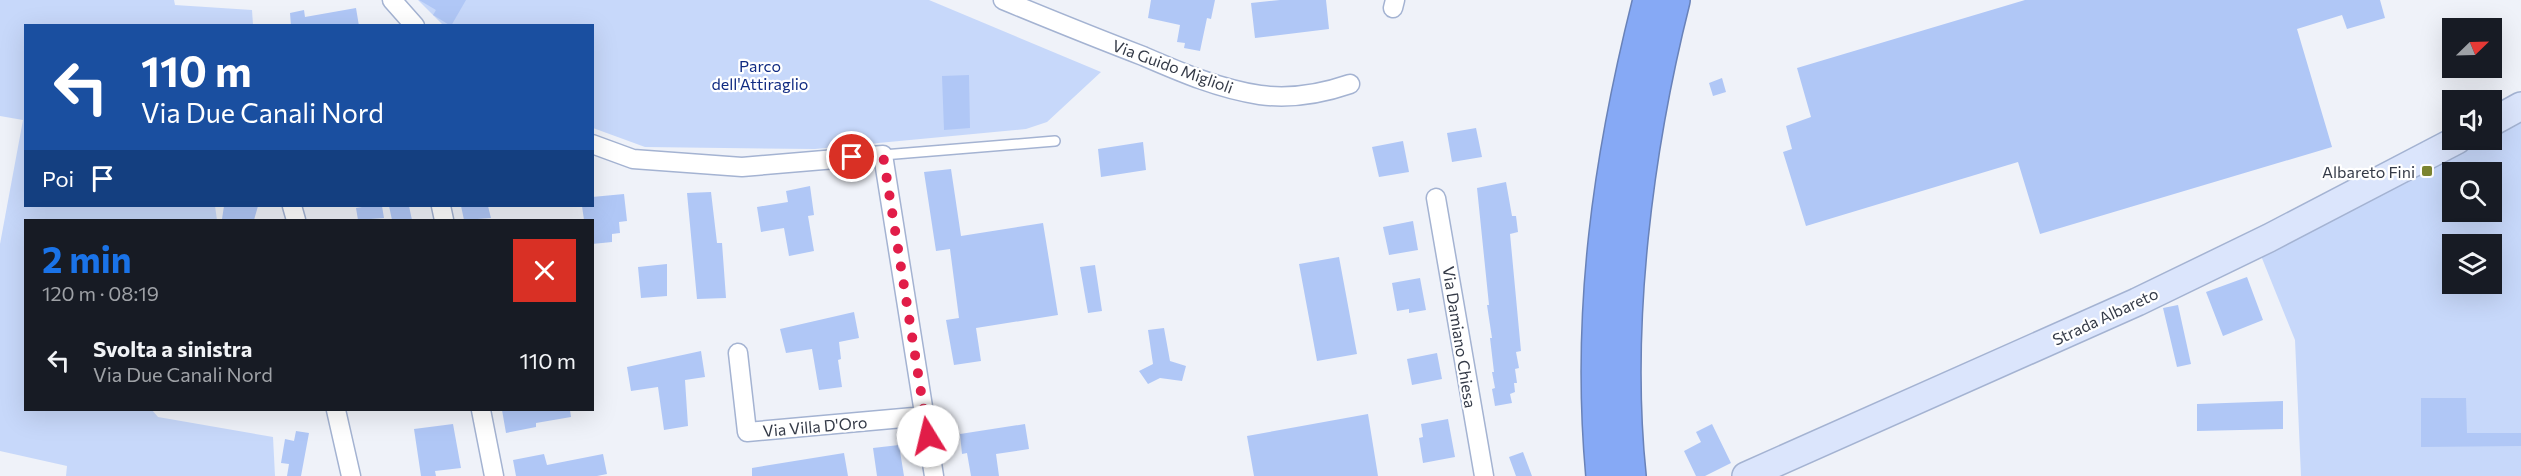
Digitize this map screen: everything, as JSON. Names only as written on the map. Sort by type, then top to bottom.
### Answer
[{"type":"highway","points":[[1629,476],[1612,309],[1607,211],[1629,84],[1650,0]]},
{"type":"highway","points":[[1603,476],[1599,429],[1612,309],[1632,230],[1652,97],[1674,0]]},
{"type":"street","name":"Via Guido Miglioli","points":[[1003,0],[1186,74],[1232,89],[1260,95],[1307,95],[1329,92],[1350,84]]},
{"type":"street","points":[[400,13],[414,24]]},
{"type":"street","points":[[2502,116],[2521,106]]},
{"type":"street","points":[[594,145],[633,159],[742,167],[883,155],[934,476]]},
{"type":"street","name":"Strada Albareto","points":[[1751,475],[2147,297],[2269,238],[2442,148]]},
{"type":"street","name":"Via Damiano Chiesa","points":[[1436,198],[1484,476]]},
{"type":"street","name":"Via Villa D'Oro","points":[[738,353],[747,432],[925,416]]},
{"type":"street","points":[[336,411],[351,476]]},
{"type":"street","points":[[481,411],[494,476]]},
{"type":"lane","points":[[883,155],[1055,141]]},
{"type":"green space","points":[[0,0],[174,0],[175,5],[252,10],[253,24],[24,24],[24,207],[215,207],[217,219],[24,219],[24,411],[153,411],[158,417],[273,437],[275,476],[66,476],[67,466],[0,451],[0,244],[23,120],[0,116]]},
{"type":"green space","name":"Parco dell'Attiraglio","points":[[418,0],[929,0],[1101,72],[1047,122],[1026,129],[815,149],[645,147],[594,128],[594,24],[442,24]]},
{"type":"green space","points":[[2521,97],[2521,476],[2301,476],[2295,340],[2253,236],[2442,145],[2442,150],[2502,150],[2502,107]]},
{"type":"building","points":[[419,0],[466,0],[452,24],[448,24],[433,15],[436,10]]},
{"type":"building","points":[[1151,0],[1215,0],[1211,19],[1207,18],[1200,51],[1184,48],[1185,43],[1177,42],[1180,25],[1148,18]]},
{"type":"building","points":[[1280,0],[1326,0],[1329,29],[1255,38],[1251,3]]},
{"type":"building","points":[[2025,0],[2380,0],[2385,18],[2347,29],[2342,15],[2297,29],[2332,147],[2040,234],[2018,162],[1806,226],[1783,152],[1792,149],[1786,126],[1811,117],[1797,68]]},
{"type":"building","points":[[356,8],[359,24],[291,24],[290,13],[304,10],[305,17]]},
{"type":"building","points":[[969,75],[970,128],[944,130],[942,76]]},
{"type":"building","points":[[1722,78],[1726,92],[1713,96],[1709,83]]},
{"type":"building","points":[[1476,128],[1482,157],[1452,162],[1447,133]]},
{"type":"building","points":[[1403,141],[1409,172],[1379,177],[1372,147]]},
{"type":"building","points":[[1143,142],[1146,170],[1101,177],[1098,149]]},
{"type":"building","points":[[951,169],[961,236],[1043,223],[1058,315],[976,328],[981,361],[954,365],[946,320],[959,318],[950,249],[936,251],[924,172]]},
{"type":"building","points":[[1506,182],[1512,216],[1516,216],[1518,232],[1510,234],[1521,351],[1516,352],[1519,368],[1515,369],[1517,383],[1514,383],[1515,392],[1510,394],[1512,403],[1495,406],[1492,389],[1495,388],[1492,372],[1494,372],[1490,338],[1492,338],[1477,188]]},
{"type":"building","points":[[810,186],[814,215],[808,216],[814,251],[789,256],[784,228],[761,232],[757,207],[788,202],[786,191]]},
{"type":"building","points":[[711,192],[717,243],[722,243],[726,298],[697,299],[687,193]]},
{"type":"building","points":[[624,194],[627,221],[619,222],[620,233],[612,234],[612,242],[594,244],[594,219],[584,219],[582,207],[594,207],[594,197]]},
{"type":"building","points":[[224,207],[258,207],[254,219],[222,219]]},
{"type":"building","points":[[382,207],[384,218],[358,219],[356,208]]},
{"type":"building","points":[[389,207],[409,207],[412,219],[392,219]]},
{"type":"building","points":[[461,207],[488,207],[491,218],[464,219]]},
{"type":"building","points":[[1413,221],[1418,250],[1389,255],[1383,227]]},
{"type":"building","points":[[1339,257],[1357,354],[1317,361],[1299,264]]},
{"type":"building","points":[[667,264],[667,296],[641,298],[638,267]]},
{"type":"building","points":[[1095,265],[1102,311],[1088,313],[1080,267]]},
{"type":"building","points":[[2247,277],[2263,320],[2223,336],[2206,292]]},
{"type":"building","points":[[1420,278],[1426,310],[1409,313],[1409,309],[1397,311],[1392,283]]},
{"type":"building","points":[[2178,305],[2191,364],[2177,367],[2163,308]]},
{"type":"building","points":[[854,312],[859,338],[839,342],[841,359],[838,360],[842,387],[819,390],[812,349],[786,353],[780,329]]},
{"type":"building","points":[[1164,328],[1170,361],[1186,366],[1182,381],[1160,378],[1148,384],[1139,371],[1153,364],[1148,330]]},
{"type":"building","points":[[701,351],[705,377],[685,380],[688,426],[664,430],[658,387],[631,391],[627,367]]},
{"type":"building","points":[[1437,353],[1442,379],[1412,385],[1407,359]]},
{"type":"building","points":[[2421,398],[2466,398],[2467,433],[2521,433],[2521,446],[2421,447]]},
{"type":"building","points":[[2283,401],[2283,429],[2197,431],[2197,404]]},
{"type":"building","points":[[502,411],[570,411],[571,417],[536,423],[536,427],[506,433]]},
{"type":"building","points":[[1368,414],[1378,476],[1254,476],[1247,436]]},
{"type":"building","points":[[1448,419],[1455,457],[1423,463],[1419,438],[1423,437],[1421,424]]},
{"type":"building","points":[[453,424],[461,468],[435,471],[436,476],[421,476],[414,429]]},
{"type":"building","points":[[1025,424],[1029,449],[996,454],[999,476],[971,476],[967,453],[962,454],[960,434]]},
{"type":"building","points":[[1712,424],[1731,463],[1705,476],[1696,476],[1684,451],[1701,442],[1696,432]]},
{"type":"building","points":[[296,431],[309,433],[301,476],[287,476],[289,464],[281,463],[285,439],[294,441]]},
{"type":"building","points":[[899,445],[904,476],[877,476],[873,448]]},
{"type":"building","points":[[1523,452],[1532,476],[1516,476],[1509,457]]},
{"type":"building","points":[[844,453],[848,476],[752,476],[752,468]]},
{"type":"building","points":[[544,454],[547,465],[603,454],[607,474],[516,476],[513,460]]},
{"type":"place","name":"Albareto Fini","points":[[2427,171]]},
{"type":"route","points":[[852,157],[883,155],[928,436]]}]
